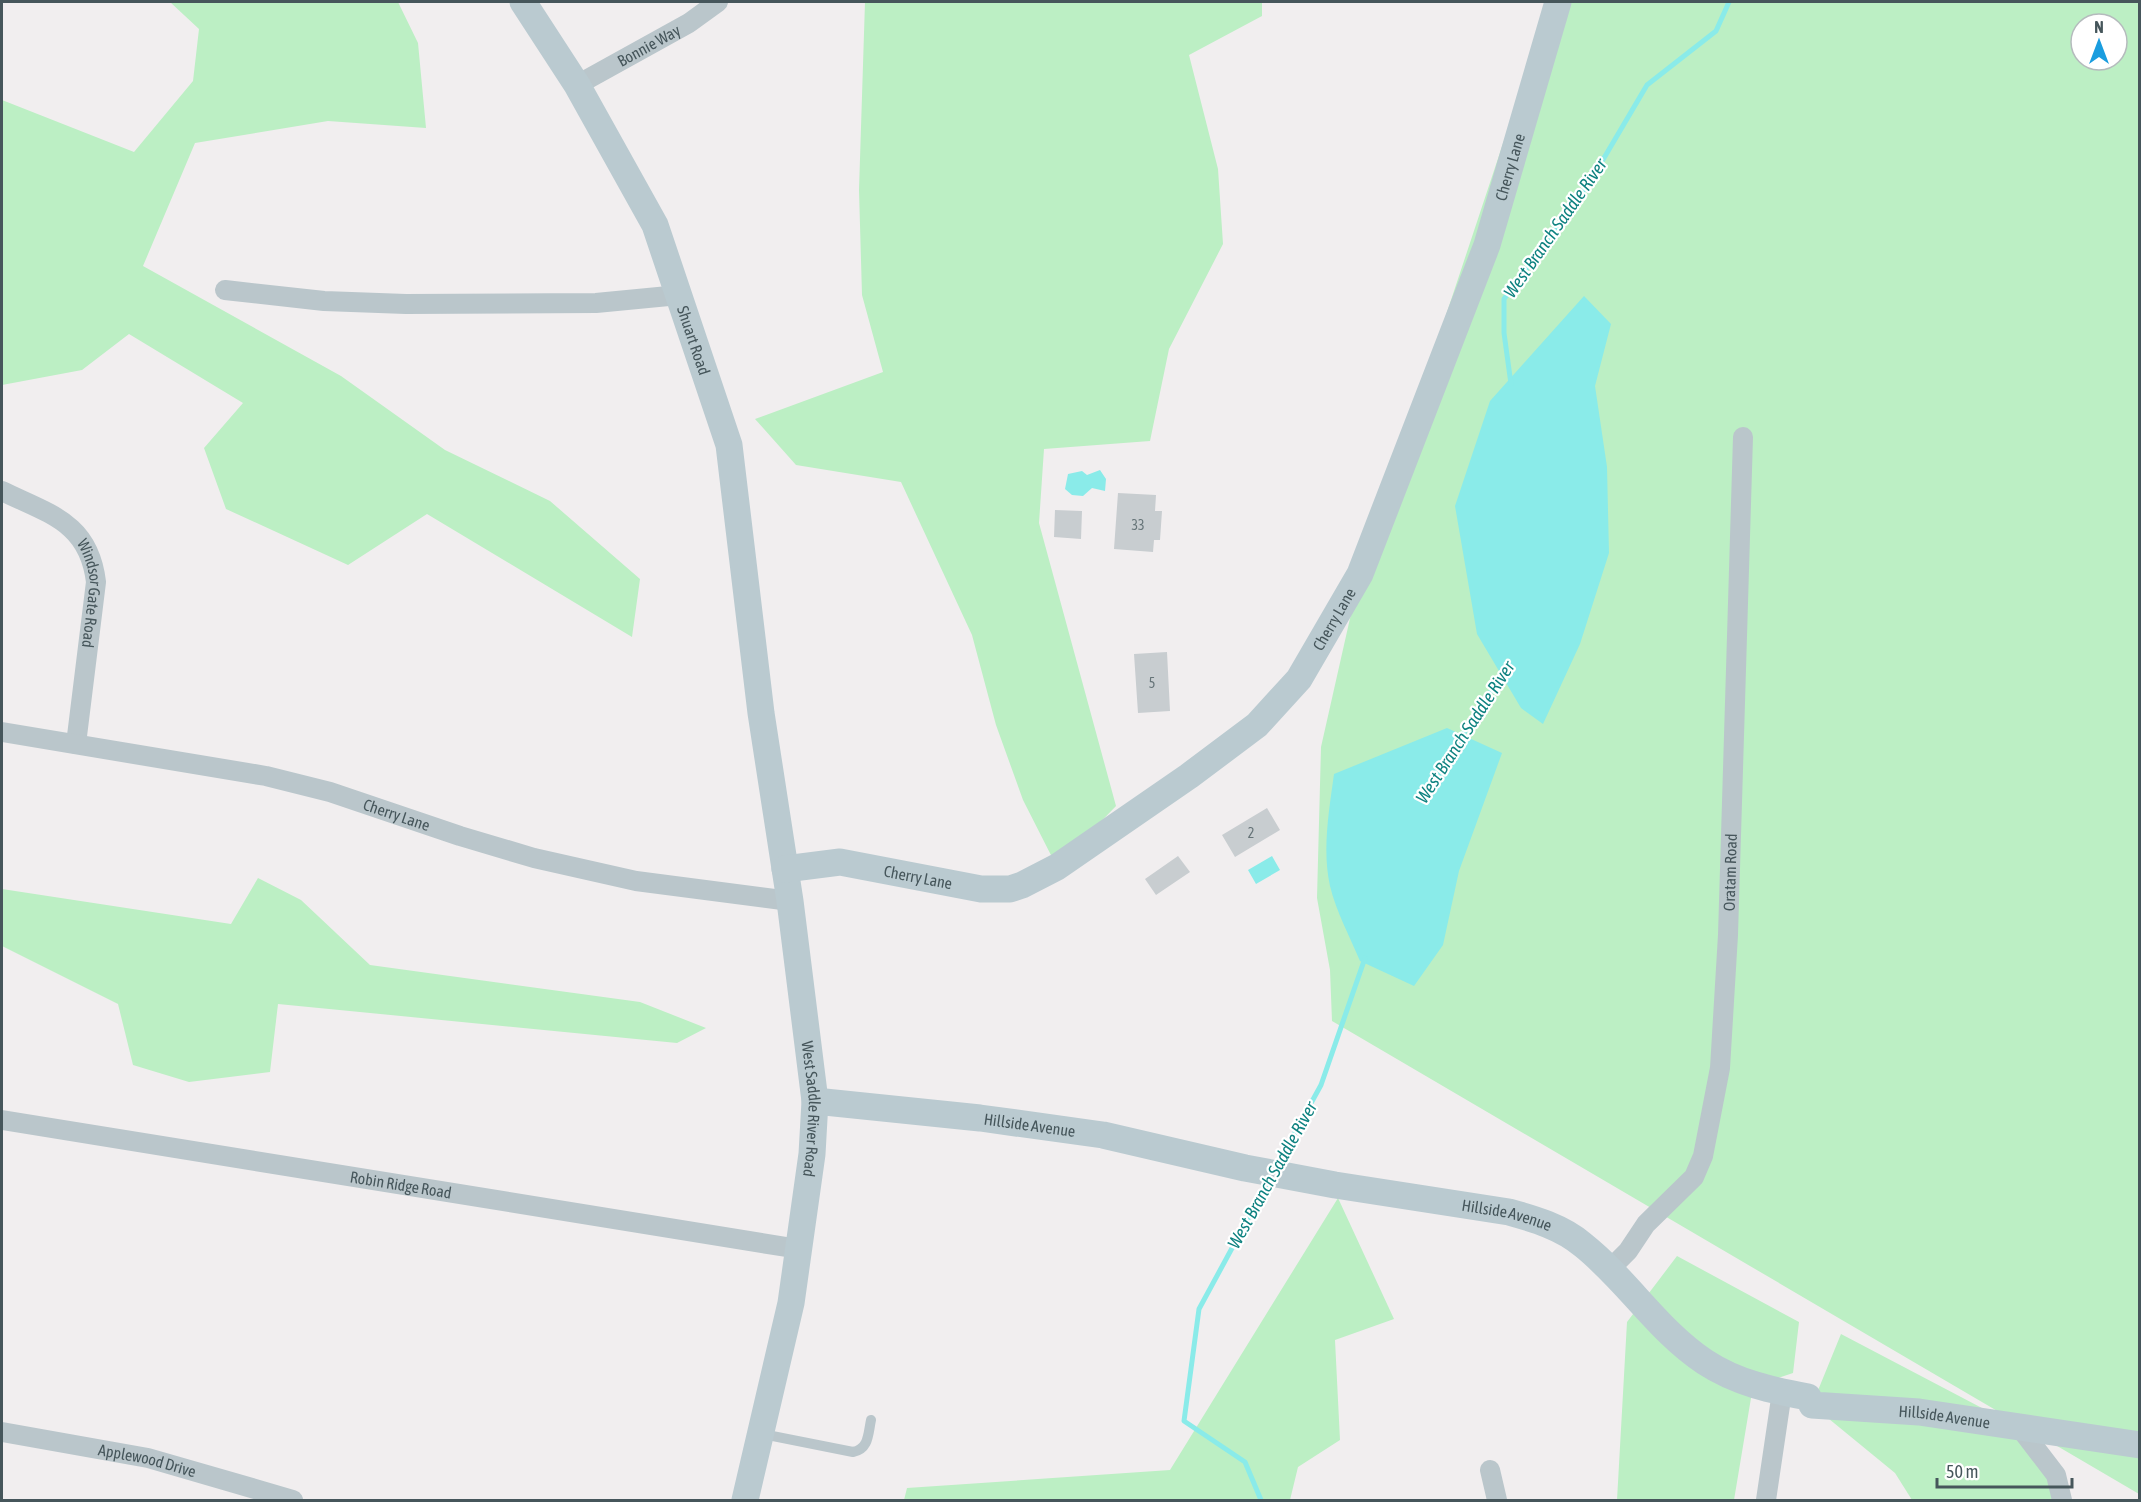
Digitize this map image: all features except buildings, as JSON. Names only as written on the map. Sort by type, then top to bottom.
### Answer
[{"type":"street","name":"Shuart Road","points":[[523,2],[577,86],[655,225],[679,295],[729,445],[761,713]]},
{"type":"street","name":"Bonnie Way","points":[[577,86],[689,23],[718,2]]},
{"type":"street","name":"Cherry Lane","points":[[785,869],[840,862],[994,890],[1022,885],[1057,867],[1189,776],[1257,725],[1299,679],[1360,574],[1487,245],[1558,2]]},
{"type":"street","points":[[225,290],[324,301],[405,304],[596,303],[679,295]]},
{"type":"street","name":"Oratam Road","points":[[1609,1270],[1628,1251],[1646,1224],[1694,1177],[1703,1156],[1720,1068],[1728,935],[1743,437]]},
{"type":"street","name":"Windsor Gate Road","points":[[2,491],[68,523],[88,547],[94,564],[96,582],[76,744]]},
{"type":"street","name":"West Saddle River Road","points":[[745,1500],[791,1303],[812,1154],[815,1101],[785,869],[761,713]]},
{"type":"street","name":"Cherry Lane","points":[[2,732],[266,776],[320,789],[523,855],[636,881],[789,900]]},
{"type":"street","name":"Hillside Avenue","points":[[815,1101],[980,1118],[1103,1135],[1286,1176],[1509,1212],[1535,1219],[1583,1244],[1682,1344],[1705,1362],[1730,1377],[1761,1389],[1808,1397],[1812,1405],[1919,1412],[2139,1445]]},
{"type":"street","name":"Robin Ridge Road","points":[[2,1120],[799,1249]]},
{"type":"street","points":[[1766,1500],[1782,1392]]},
{"type":"street","points":[[2020,1428],[2056,1475],[2062,1500]]},
{"type":"street","name":"Applewood Drive","points":[[2,1432],[148,1458],[292,1500]]},
{"type":"street","points":[[1490,1470],[1497,1500]]},
{"type":"lane","points":[[762,1434],[853,1452],[860,1451],[867,1443],[871,1420]]},
{"type":"green space","points":[[170,2],[398,2],[418,43],[426,128],[328,121],[195,143],[143,266],[341,376],[445,450],[550,501],[640,579],[632,637],[427,514],[348,565],[226,509],[204,448],[243,403],[129,334],[82,370],[2,385],[2,100],[134,152],[193,81],[199,29]]},
{"type":"green space","points":[[865,2],[1262,2],[1262,16],[1189,55],[1218,169],[1223,244],[1169,349],[1150,441],[1044,449],[1039,523],[1116,806],[1057,867],[1023,800],[996,725],[972,635],[901,482],[796,465],[755,419],[883,372],[862,295],[859,190]]},
{"type":"green space","points":[[1550,2],[2139,2],[2139,1494],[1332,1021],[1330,970],[1317,898],[1321,747],[1360,574]]},
{"type":"green space","points":[[258,878],[301,900],[370,965],[640,1002],[706,1028],[677,1043],[278,1004],[270,1072],[189,1082],[133,1065],[118,1004],[2,946],[2,889],[231,924]]},
{"type":"green space","points":[[1338,1198],[1394,1319],[1335,1340],[1340,1440],[1298,1467],[1290,1500],[904,1500],[907,1488],[1170,1470]]},
{"type":"green space","points":[[1677,1256],[1799,1322],[1793,1373],[1753,1386],[1734,1500],[1617,1500],[1627,1322]]},
{"type":"green space","points":[[1841,1334],[2020,1428],[2062,1500],[1912,1500],[1895,1473],[1812,1405]]},
{"type":"water","points":[[1584,296],[1611,324],[1595,386],[1607,467],[1609,553],[1580,644],[1543,724],[1521,708],[1477,634],[1455,506],[1490,401]]},
{"type":"water","points":[[1100,470],[1106,479],[1105,491],[1092,488],[1083,496],[1072,495],[1065,489],[1068,474],[1082,471],[1087,475]]},
{"type":"water","points":[[1447,728],[1502,753],[1459,871],[1443,945],[1414,986],[1360,961],[1339,914],[1330,886],[1326,844],[1330,802],[1334,774]]},
{"type":"water","points":[[1272,856],[1280,870],[1256,884],[1248,870]]},
{"type":"waterway","name":"West Branch Saddle River","points":[[1511,384],[1504,333],[1504,299],[1591,180],[1647,85],[1716,31],[1729,2]]},
{"type":"waterway","name":"West Branch Saddle River","points":[[1460,739],[1504,671]]},
{"type":"waterway","name":"West Branch Saddle River","points":[[1276,1167],[1321,1085],[1365,958]]},
{"type":"waterway","name":"West Branch Saddle River","points":[[1261,1500],[1245,1462],[1184,1421],[1199,1309],[1269,1180]]}]
